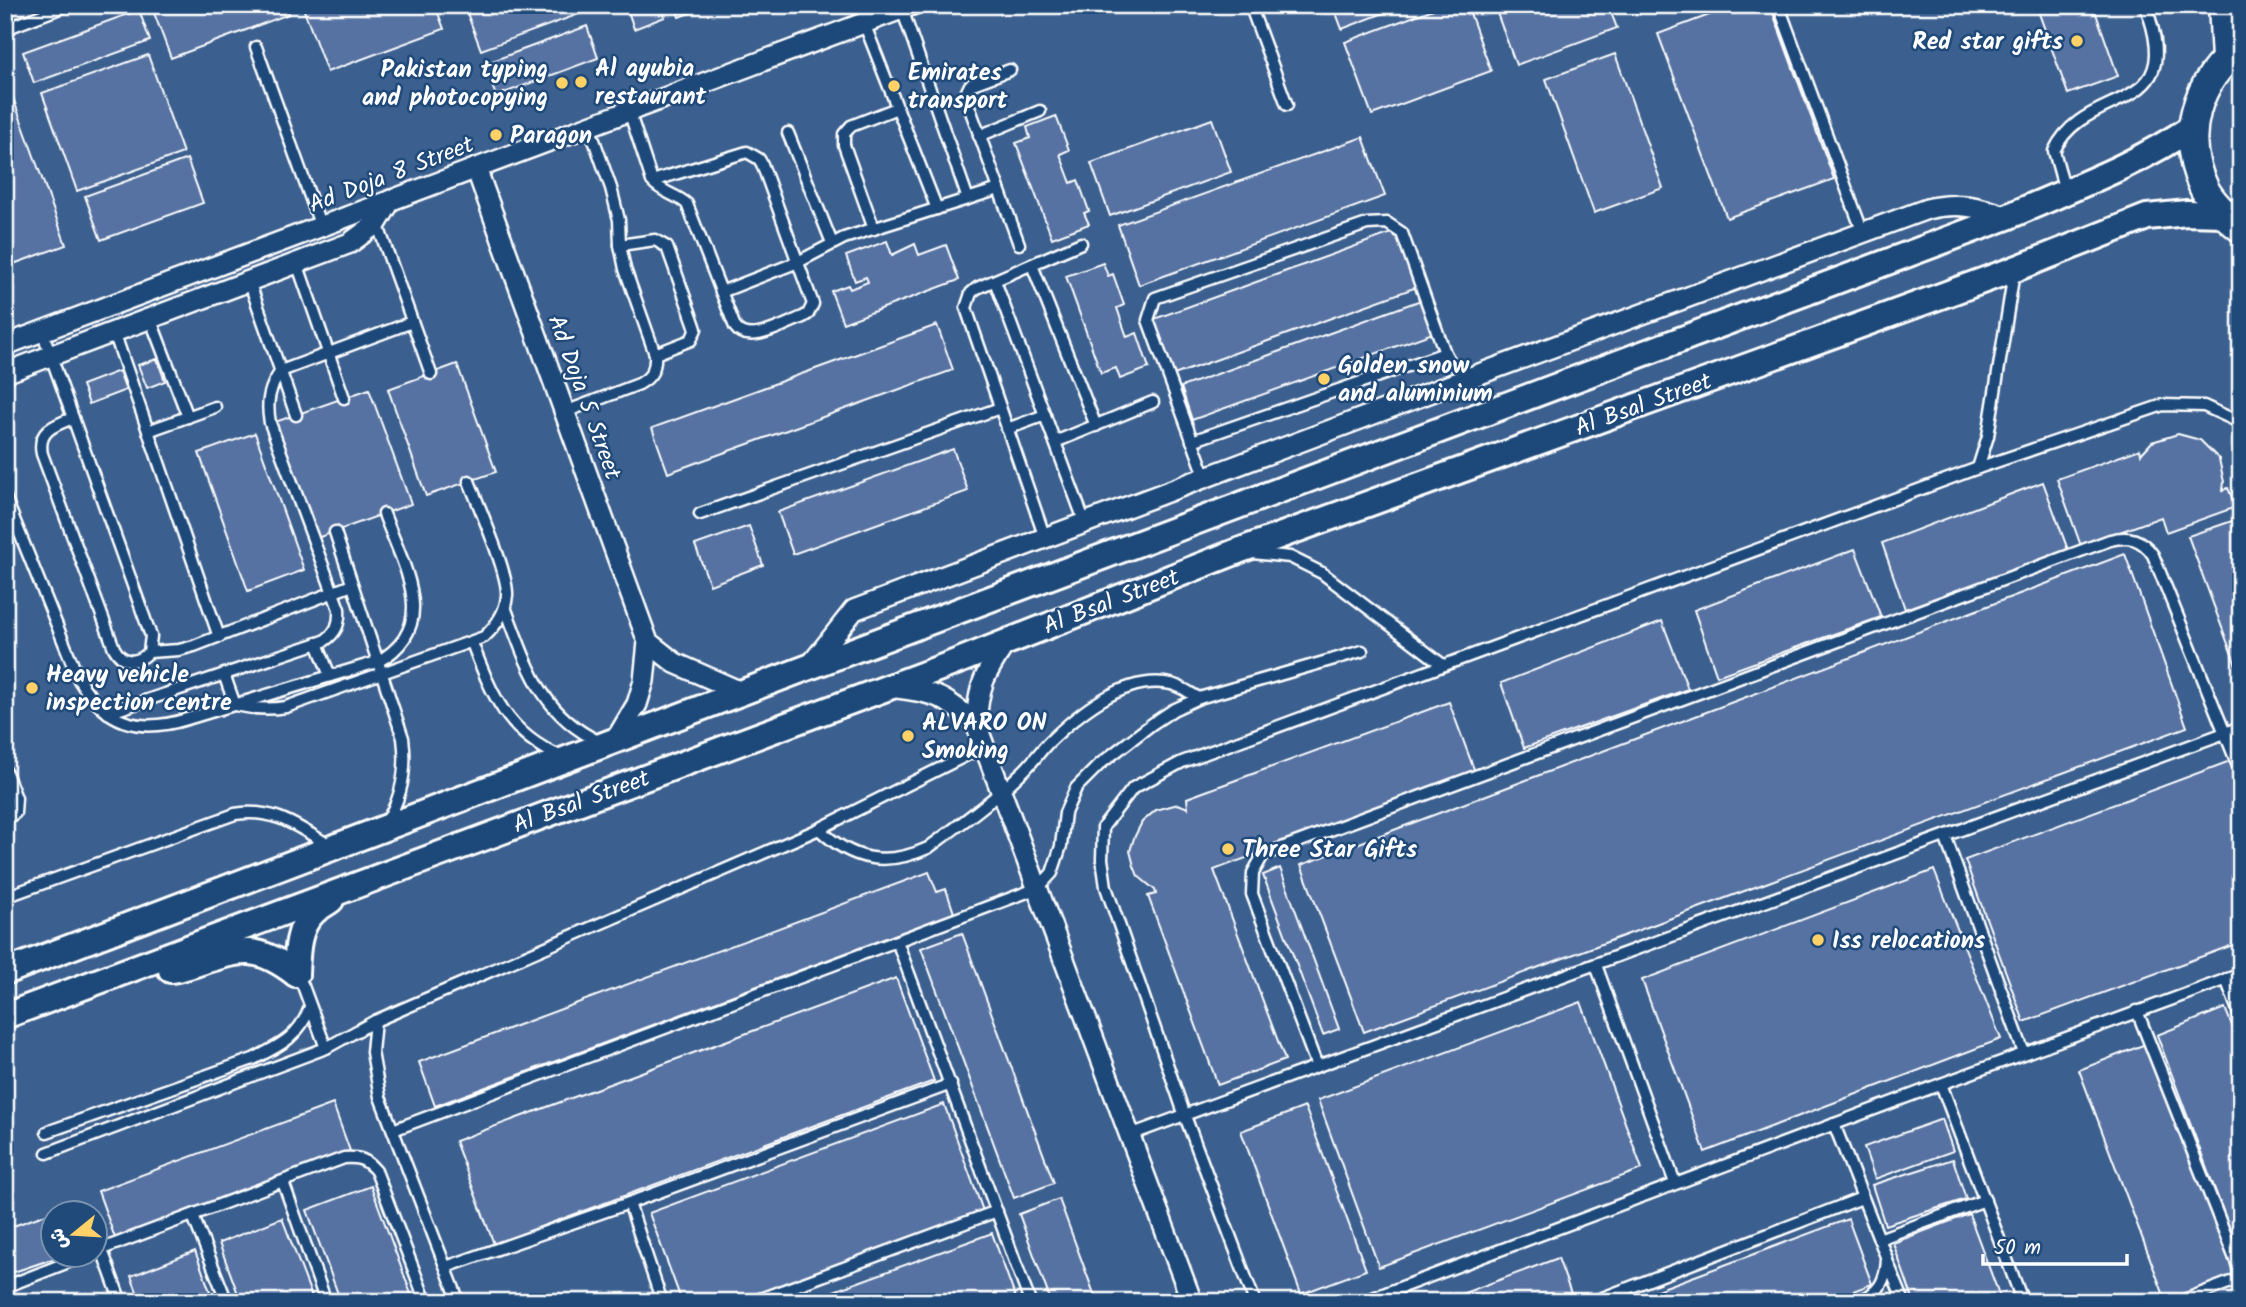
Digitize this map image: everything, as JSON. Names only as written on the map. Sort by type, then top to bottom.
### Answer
[{"type":"main road","points":[[2223,5],[2233,53],[2209,78],[2198,101],[2192,127],[2194,159],[2204,189],[2232,221]]},
{"type":"street","name":"Ad Doja 8 Street","points":[[5,345],[907,7]]},
{"type":"street","name":"Al Bsal Street","points":[[5,972],[2007,216],[2162,147],[2192,127]]},
{"type":"street","name":"Ad Doja 5 Street","points":[[476,168],[648,642],[644,681],[637,704],[610,742]]},
{"type":"street","points":[[5,373],[350,243],[360,238],[377,222],[391,200]]},
{"type":"street","points":[[809,667],[854,610],[1474,376],[1946,204],[1965,204],[2007,216]]},
{"type":"street","name":"Al Bsal Street","points":[[5,1016],[1006,642],[1238,551],[2015,269],[2147,217],[2187,213],[2232,221]]},
{"type":"street","points":[[648,642],[675,663],[741,692]]},
{"type":"street","points":[[976,724],[979,692],[985,675],[1006,642]]},
{"type":"street","points":[[889,686],[927,692],[948,699],[976,724],[1192,1302]]},
{"type":"street","points":[[296,974],[303,927],[312,914],[348,888]]},
{"type":"street","points":[[132,970],[175,970],[236,951],[257,953],[279,961],[296,974]]},
{"type":"lane","points":[[5,29],[68,5]]},
{"type":"lane","points":[[1250,5],[1287,105]]},
{"type":"lane","points":[[2065,191],[2054,151],[2060,137],[2070,127],[2139,89],[2154,72],[2157,54],[2153,26],[2145,5]]},
{"type":"lane","points":[[907,7],[968,199]]},
{"type":"lane","points":[[1780,9],[1863,233]]},
{"type":"lane","points":[[864,23],[937,209]]},
{"type":"lane","points":[[256,47],[321,227]]},
{"type":"lane","points":[[1010,70],[967,87],[965,95],[1018,244]]},
{"type":"lane","points":[[874,229],[844,145],[844,134],[851,126],[897,108]]},
{"type":"lane","points":[[629,111],[652,180],[662,190],[683,200],[690,209],[735,327],[744,335],[750,336],[808,314],[813,304],[762,164],[754,154],[741,153],[652,180]]},
{"type":"lane","points":[[979,136],[1040,111]]},
{"type":"lane","points":[[565,412],[647,379],[656,363],[625,270],[614,199],[589,126]]},
{"type":"lane","points":[[788,132],[832,243]]},
{"type":"lane","points":[[721,292],[798,262],[832,243],[999,189]]},
{"type":"lane","points":[[377,222],[431,374]]},
{"type":"lane","points":[[1206,478],[1148,320],[1155,298],[1367,224],[1387,223],[1402,233],[1445,353],[1451,363],[1474,376]]},
{"type":"lane","points":[[620,245],[655,240],[667,247],[696,328],[691,340],[655,354]]},
{"type":"lane","points":[[1045,538],[966,308],[971,293],[1081,243]]},
{"type":"lane","points":[[297,263],[344,398]]},
{"type":"lane","points":[[1032,265],[1096,425]]},
{"type":"lane","points":[[1978,468],[1988,436],[2015,269]]},
{"type":"lane","points":[[249,281],[296,415]]},
{"type":"lane","points":[[995,281],[1085,523]]},
{"type":"lane","points":[[150,318],[188,417]]},
{"type":"lane","points":[[108,713],[317,643],[330,636],[338,624],[339,610],[270,423],[268,401],[274,380],[281,371],[412,322]]},
{"type":"lane","points":[[42,331],[151,636],[149,652],[145,657],[134,661],[117,653],[41,454],[40,442],[45,432],[54,424],[73,418]]},
{"type":"lane","points":[[114,332],[219,637]]},
{"type":"lane","points":[[1192,441],[1445,353]]},
{"type":"lane","points":[[1055,442],[1153,402]]},
{"type":"lane","points":[[1255,1302],[1185,1116],[1106,887],[1102,859],[1103,827],[1133,788],[1182,762],[1978,468],[2163,405],[2204,406],[2241,424]]},
{"type":"lane","points":[[148,431],[215,407]]},
{"type":"lane","points":[[700,513],[1000,408]]},
{"type":"lane","points":[[1007,429],[1045,415]]},
{"type":"lane","points":[[469,481],[506,582],[505,607],[528,667],[546,700],[573,726],[610,742]]},
{"type":"lane","points":[[5,497],[79,680],[96,704],[134,725],[164,726],[377,662],[392,654],[411,628],[414,611],[413,595],[384,514]]},
{"type":"lane","points":[[335,532],[397,716],[405,757],[400,795],[382,829]]},
{"type":"lane","points":[[1317,1066],[1252,894],[1253,873],[1264,855],[2120,537],[2139,541],[2153,555],[2241,773]]},
{"type":"lane","points":[[1238,551],[1290,557],[1322,572],[1443,665]]},
{"type":"lane","points":[[149,652],[179,650],[219,637],[352,585]]},
{"type":"lane","points":[[235,705],[261,709],[286,707],[472,643],[493,629],[505,607]]},
{"type":"lane","points":[[317,643],[330,676]]},
{"type":"lane","points":[[472,643],[495,700],[506,716],[533,741],[566,759]]},
{"type":"lane","points":[[393,1130],[1038,888],[1052,873],[1061,846],[1065,813],[1076,788],[1100,764],[1152,724],[1199,698],[1362,651]]},
{"type":"lane","points":[[224,674],[235,705]]},
{"type":"lane","points":[[820,829],[846,850],[879,859],[896,859],[928,848],[1020,775],[1049,742],[1085,711],[1112,694],[1138,685],[1164,683],[1183,688],[1199,698]]},
{"type":"lane","points":[[1130,1135],[2241,727]]},
{"type":"lane","points":[[47,1153],[326,1048],[375,1021],[820,829],[985,746]]},
{"type":"lane","points":[[5,771],[17,804],[15,813],[5,820]]},
{"type":"lane","points":[[5,897],[235,814],[264,813],[278,816],[333,848]]},
{"type":"lane","points":[[1945,836],[2024,1053]]},
{"type":"lane","points":[[897,941],[1030,1302]]},
{"type":"lane","points":[[1596,964],[1675,1183]]},
{"type":"lane","points":[[296,974],[326,1048]]},
{"type":"lane","points":[[1362,1302],[2241,974]]},
{"type":"lane","points":[[2226,979],[2241,1018]]},
{"type":"lane","points":[[47,1132],[253,1059],[282,1044],[303,1026],[310,1007]]},
{"type":"lane","points":[[2137,1011],[2241,1276],[2179,1302]]},
{"type":"lane","points":[[375,1021],[372,1052],[375,1077],[459,1302]]},
{"type":"lane","points":[[446,1267],[629,1203],[951,1084]]},
{"type":"lane","points":[[1941,1084],[2022,1300],[2017,1302]]},
{"type":"lane","points":[[1834,1124],[1904,1302]]},
{"type":"lane","points":[[108,1247],[344,1158],[356,1157],[367,1160],[376,1171],[426,1302]]},
{"type":"lane","points":[[283,1182],[327,1302]]},
{"type":"lane","points":[[1592,1302],[1863,1198]]},
{"type":"lane","points":[[1879,1239],[1985,1199]]},
{"type":"lane","points":[[629,1203],[662,1302]]},
{"type":"lane","points":[[752,1302],[997,1211]]},
{"type":"lane","points":[[193,1216],[227,1302]]},
{"type":"lane","points":[[1857,1302],[1869,1297],[1881,1287],[1886,1275],[1887,1259]]},
{"type":"lane","points":[[5,1287],[55,1268]]},
{"type":"lane","points":[[106,1268],[121,1302]]},
{"type":"shaded area","points":[[5,5],[2241,5],[2241,1302],[5,1302]]},
{"type":"building","points":[[5,5],[31,5],[8,13]]},
{"type":"building","points":[[151,5],[286,5],[289,14],[171,58]]},
{"type":"building","points":[[302,5],[435,5],[444,29],[327,72]]},
{"type":"building","points":[[464,5],[579,5],[582,13],[481,50]]},
{"type":"building","points":[[626,5],[661,5],[665,17],[634,29]]},
{"type":"building","points":[[675,5],[712,5],[679,17]]},
{"type":"building","points":[[1333,5],[1381,5],[1384,13],[1342,29]]},
{"type":"building","points":[[1444,5],[1467,5],[1491,71],[1372,115],[1345,42]]},
{"type":"building","points":[[1494,5],[1608,5],[1617,28],[1516,65]]},
{"type":"building","points":[[1736,5],[1770,5],[1834,179],[1727,218],[1658,34]]},
{"type":"building","name":"Red star gifts","points":[[2036,5],[2093,5],[2118,76],[2068,94]]},
{"type":"building","points":[[139,10],[150,41],[34,83],[23,52]]},
{"type":"building","points":[[587,26],[598,58],[496,96],[484,64]]},
{"type":"building","points":[[1615,54],[1663,188],[1594,213],[1546,79]]},
{"type":"building","points":[[148,55],[183,153],[77,191],[42,93]]},
{"type":"building","points":[[12,95],[66,245],[5,267],[5,98]]},
{"type":"building","points":[[1056,116],[1069,150],[1060,154],[1071,183],[1078,180],[1089,211],[1084,213],[1089,224],[1052,238],[1016,143],[1030,138],[1027,127]]},
{"type":"building","points":[[1212,119],[1231,172],[1110,216],[1091,163]]},
{"type":"building","points":[[1363,137],[1385,196],[1139,285],[1118,225]]},
{"type":"building","points":[[187,159],[203,203],[101,240],[85,196]]},
{"type":"building","points":[[1397,231],[1417,287],[1174,375],[1154,319]]},
{"type":"building","points":[[887,241],[892,255],[915,244],[919,255],[946,245],[959,280],[843,323],[831,291],[848,285],[850,289],[868,282],[866,277],[855,281],[846,256]]},
{"type":"building","points":[[1103,263],[1108,276],[1113,274],[1124,305],[1117,308],[1127,337],[1137,333],[1149,368],[1120,379],[1116,368],[1101,373],[1066,276]]},
{"type":"building","points":[[1421,300],[1433,333],[1192,420],[1181,387]]},
{"type":"building","points":[[937,325],[953,370],[668,473],[652,428]]},
{"type":"building","points":[[157,359],[165,381],[147,388],[138,365]]},
{"type":"building","points":[[457,364],[496,472],[426,496],[388,389]]},
{"type":"building","points":[[119,371],[126,390],[89,404],[82,385]]},
{"type":"building","points":[[369,389],[411,504],[317,538],[275,422]]},
{"type":"building","points":[[255,433],[304,570],[248,591],[199,453]]},
{"type":"building","points":[[2178,434],[2200,440],[2219,459],[2223,490],[2228,488],[2236,507],[2166,532],[2161,517],[2081,546],[2057,479],[2140,449],[2141,454],[2152,442]]},
{"type":"building","points":[[953,449],[968,491],[793,554],[778,512]]},
{"type":"building","points":[[2043,482],[2068,550],[1905,609],[1882,543]]},
{"type":"building","points":[[2241,518],[2241,679],[2188,536]]},
{"type":"building","points":[[749,526],[763,565],[710,585],[695,545]]},
{"type":"building","points":[[1855,549],[1881,617],[1717,676],[1694,610]]},
{"type":"building","points":[[2125,554],[2187,727],[1364,1032],[1301,865]]},
{"type":"building","points":[[1662,621],[1688,689],[1524,748],[1501,683]]},
{"type":"building","points":[[1449,702],[1475,772],[1214,870],[1285,1060],[1218,1085],[1148,896],[1156,894],[1155,890],[1138,876],[1134,866],[1130,851],[1142,822],[1156,810],[1178,804],[1188,808],[1187,798]]},
{"type":"building","points":[[2230,761],[2241,790],[2241,942],[2024,1022],[1965,860]]},
{"type":"building","points":[[1280,868],[1339,1029],[1323,1035],[1263,875]]},
{"type":"building","points":[[1934,870],[2001,1039],[1705,1152],[1642,980]]},
{"type":"building","points":[[929,872],[937,892],[946,889],[954,913],[435,1106],[419,1062]]},
{"type":"building","points":[[962,933],[1054,1183],[1014,1198],[921,948]]},
{"type":"building","points":[[896,978],[934,1081],[494,1244],[455,1141]]},
{"type":"building","points":[[1581,1002],[1642,1169],[1379,1267],[1318,1100]]},
{"type":"building","points":[[2225,1008],[2241,1048],[2241,1259],[2157,1035]]},
{"type":"building","points":[[2148,1043],[2236,1274],[2166,1301],[2079,1070]]},
{"type":"building","points":[[333,1104],[350,1151],[115,1238],[108,1219],[108,1198],[101,1198],[98,1191]]},
{"type":"building","points":[[944,1104],[983,1211],[736,1302],[682,1302],[649,1213]]},
{"type":"building","points":[[1305,1107],[1366,1270],[1301,1294],[1241,1131]]},
{"type":"building","points":[[1942,1119],[1953,1151],[1875,1179],[1864,1147]]},
{"type":"building","points":[[1953,1159],[1966,1199],[1885,1225],[1872,1185]]},
{"type":"building","points":[[371,1186],[414,1302],[341,1302],[307,1210]]},
{"type":"building","points":[[1059,1199],[1097,1302],[1051,1302],[1019,1214]]},
{"type":"building","points":[[1969,1214],[2000,1297],[1988,1302],[1914,1302],[1893,1243]]},
{"type":"building","points":[[38,1217],[38,1264],[5,1275],[5,1229]]},
{"type":"building","points":[[282,1218],[314,1302],[241,1302],[219,1243]]},
{"type":"building","points":[[1848,1219],[1872,1284],[1824,1302],[1625,1302]]},
{"type":"building","points":[[992,1233],[1017,1302],[804,1302]]},
{"type":"building","points":[[195,1251],[214,1302],[141,1302],[131,1276]]},
{"type":"building","points":[[1558,1258],[1573,1299],[1565,1302],[1440,1302]]},
{"type":"building","points":[[87,1293],[90,1302],[64,1302]]},
{"type":"place","name":"Red star gifts","points":[[2077,41]]},
{"type":"place","name":"Al ayubia restaurant","points":[[581,82]]},
{"type":"place","name":"Pakistan typing and photocopying","points":[[562,83]]},
{"type":"place","name":"Emirates transport","points":[[894,86]]},
{"type":"place","name":"Paragon","points":[[496,135]]},
{"type":"place","name":"Golden snow and aluminium","points":[[1324,379]]},
{"type":"place","name":"Heavy vehicle inspection centre","points":[[32,688]]},
{"type":"place","name":"ALVARO ON Smoking","points":[[908,736]]},
{"type":"place","name":"Three Star Gifts","points":[[1228,849]]},
{"type":"place","name":"Iss relocations","points":[[1818,940]]}]
